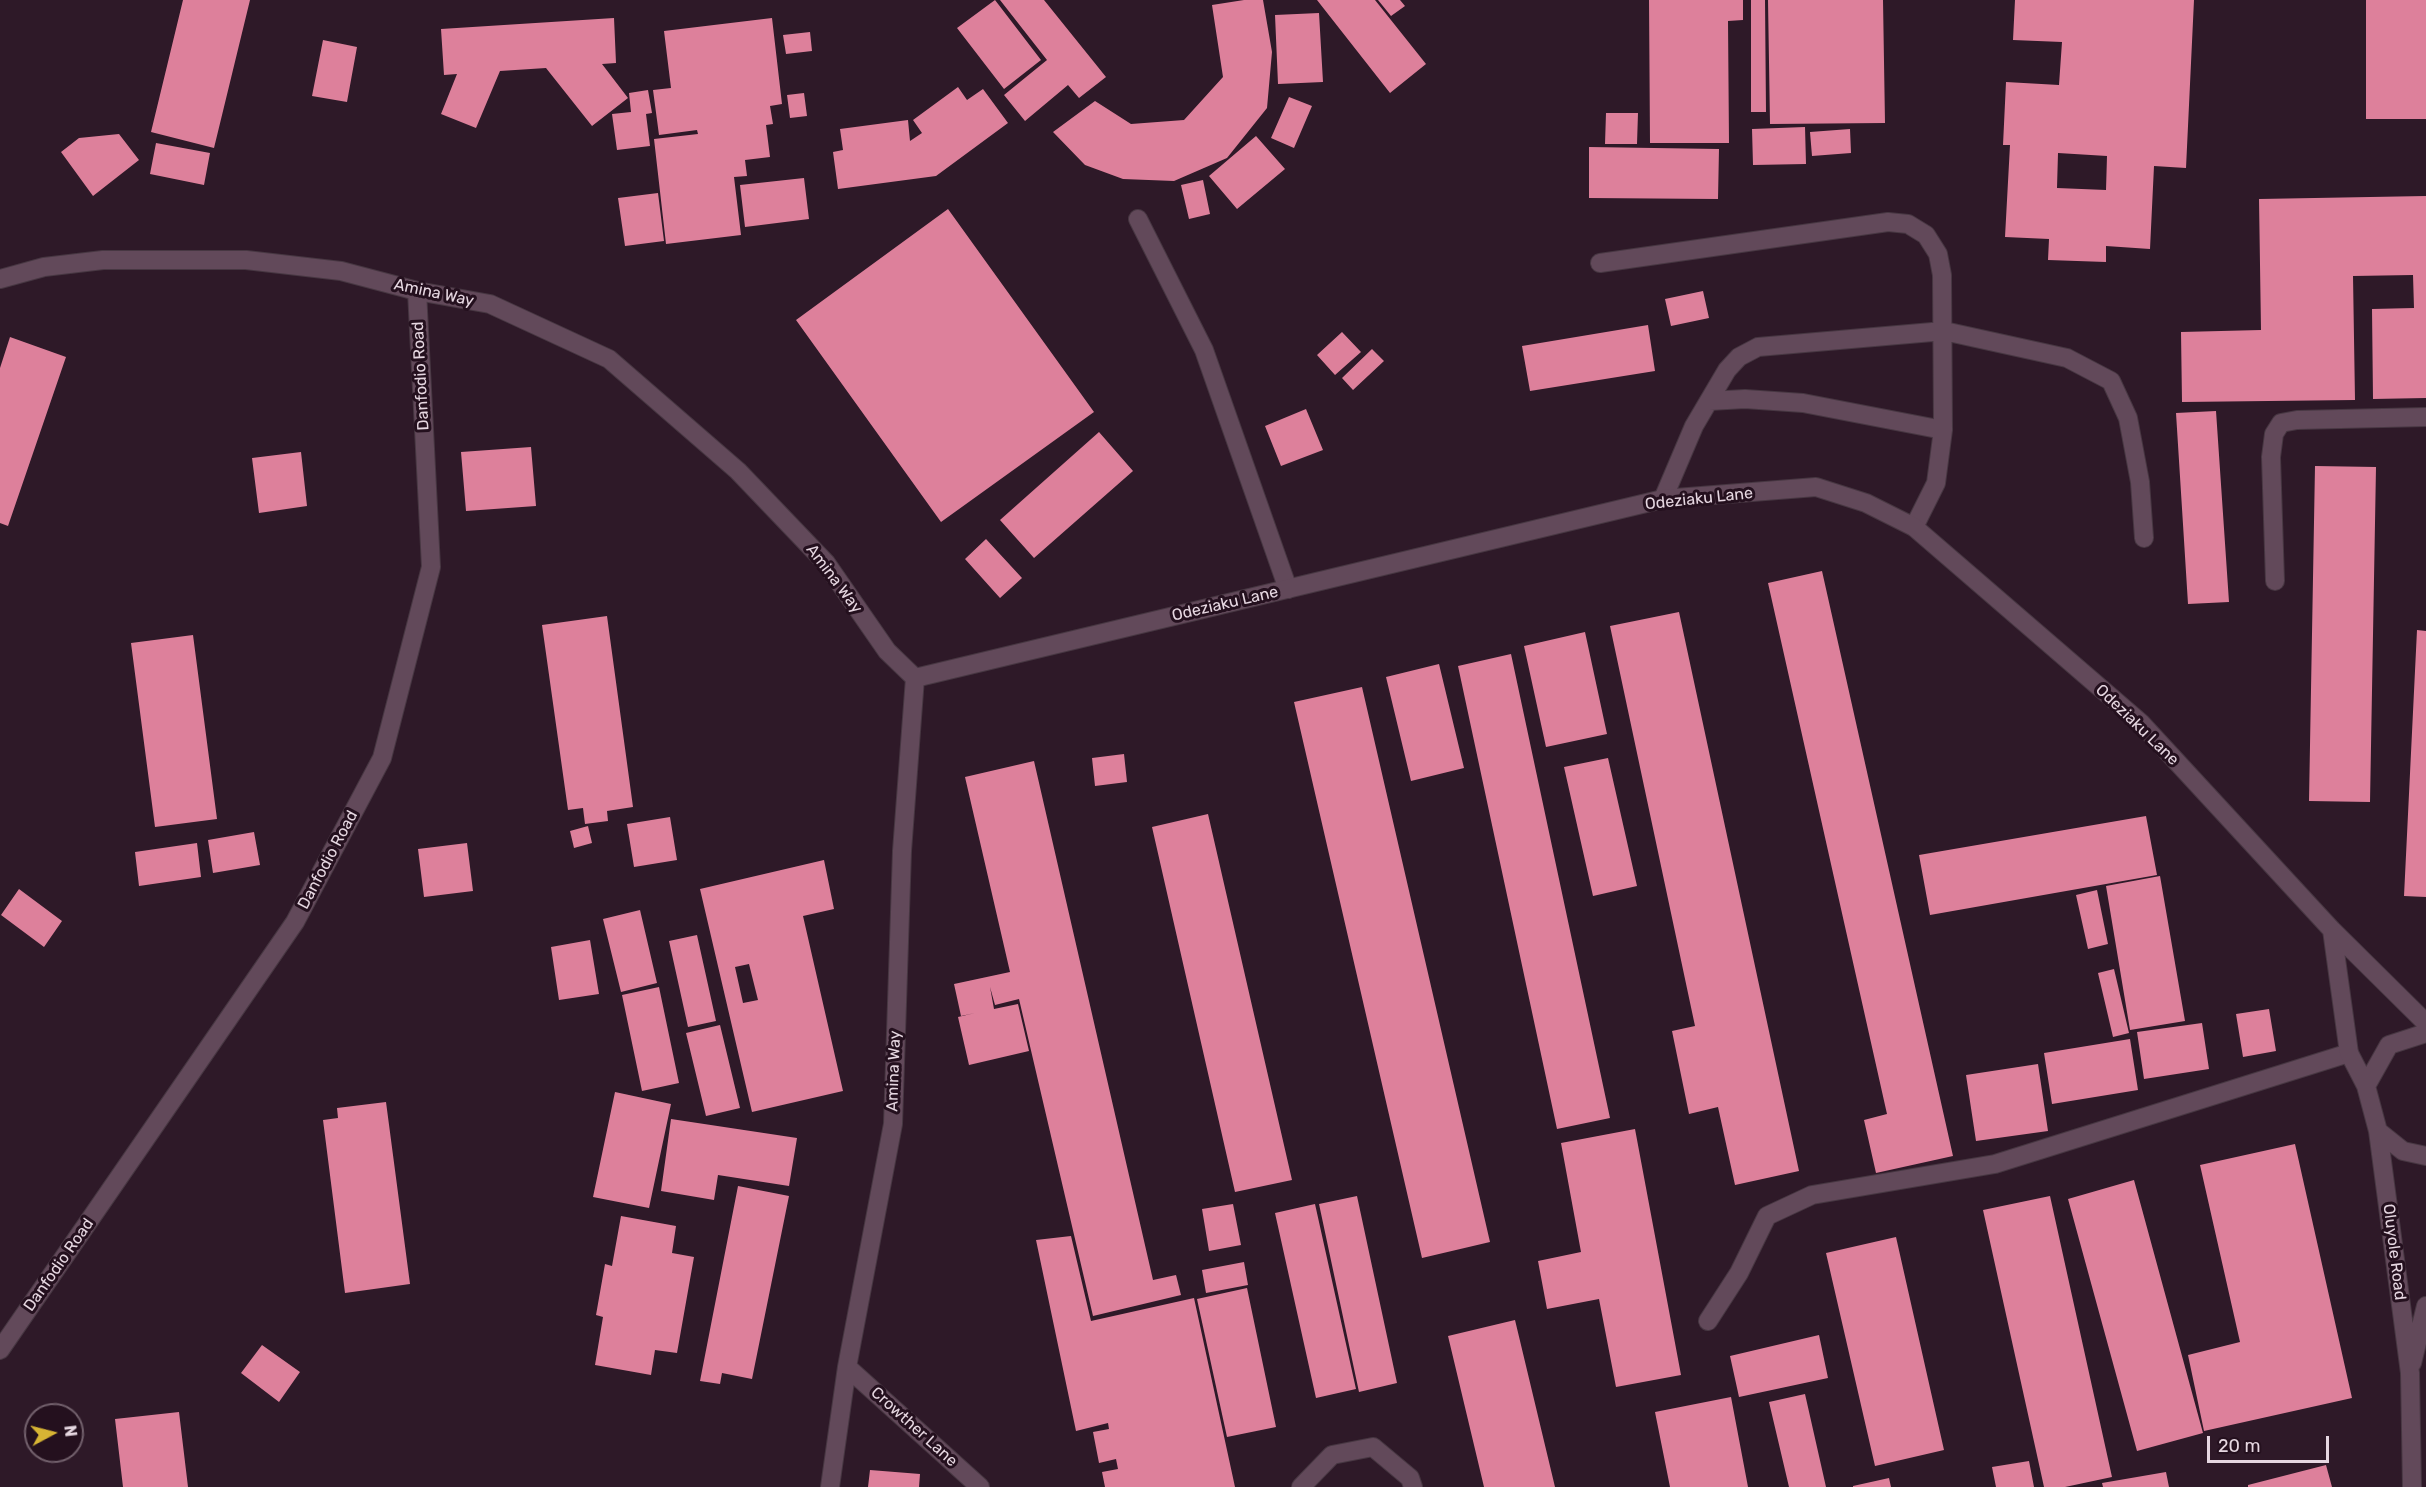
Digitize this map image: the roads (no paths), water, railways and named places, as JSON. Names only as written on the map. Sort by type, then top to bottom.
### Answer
[{"type":"street","points":[[1138,219],[1204,351],[1288,589]]},
{"type":"street","points":[[1600,262],[1888,222],[1908,224],[1926,236],[1938,254],[1942,275],[1943,430],[1936,483],[1914,527]]},
{"type":"street","name":"Amina Way","points":[[0,279],[44,267],[103,260],[246,260],[341,271],[417,291],[490,304],[609,359],[746,479],[826,563],[887,651],[915,678],[902,851],[893,1124],[847,1367],[830,1487]]},
{"type":"street","name":"Danfodio Road","points":[[0,1350],[295,922],[382,758],[431,567],[417,291]]},
{"type":"street","points":[[1663,499],[1694,426],[1727,370],[1739,357],[1758,347],[1944,331],[2067,358],[2111,381],[2128,418],[2140,482],[2144,538]]},
{"type":"street","points":[[1710,401],[1745,399],[1803,403],[1943,430]]},
{"type":"street","points":[[2275,581],[2271,457],[2274,434],[2282,423],[2297,420],[2426,417]]},
{"type":"street","name":"Odeziaku Lane","points":[[915,678],[1663,499],[1816,487],[1866,503],[1914,527],[2140,723],[2332,930],[2426,1023]]},
{"type":"street","points":[[2332,930],[2349,1053],[2366,1086]]},
{"type":"street","points":[[2366,1086],[2389,1045],[2426,1033]]},
{"type":"street","points":[[1708,1321],[1739,1273],[1767,1216],[1812,1195],[1995,1164],[2349,1053]]},
{"type":"street","name":"Oluyole Road","points":[[2366,1086],[2378,1131],[2410,1373],[2412,1487]]},
{"type":"street","points":[[2378,1131],[2403,1151],[2426,1156]]},
{"type":"street","name":"Oluyole Road","points":[[2410,1373],[2426,1306]]},
{"type":"street","name":"Crowther Lane","points":[[847,1367],[980,1487]]},
{"type":"street","points":[[1301,1487],[1332,1455],[1373,1447],[1410,1478],[1413,1487]]}]
